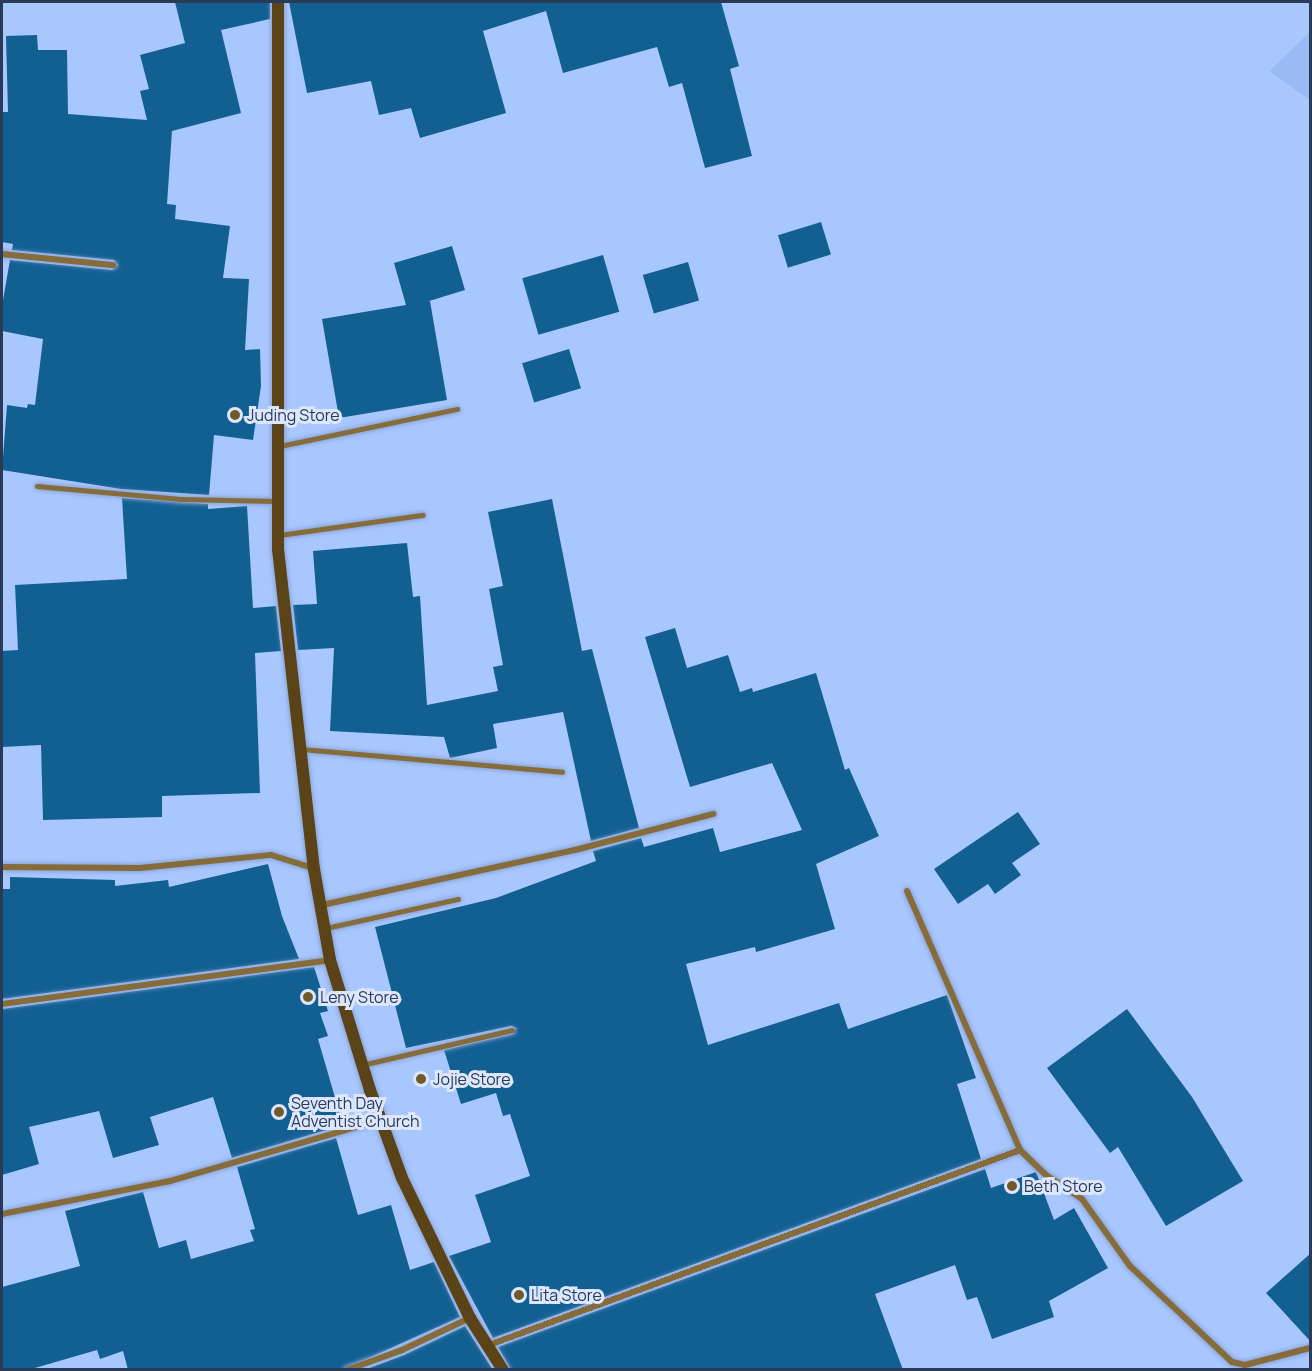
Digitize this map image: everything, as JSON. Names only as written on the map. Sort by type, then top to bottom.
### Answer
[{"type":"street","points":[[279,2],[278,535],[314,869],[330,960],[362,1065],[402,1178],[470,1318],[503,1370]]},
{"type":"street","points":[[2,254],[113,265]]},
{"type":"street","points":[[322,905],[575,850],[713,814]]},
{"type":"street","points":[[2,867],[140,868],[271,855],[314,869]]},
{"type":"street","points":[[907,891],[1020,1150],[1046,1175],[1082,1199],[1130,1266],[1233,1362],[1245,1365],[1311,1348]]},
{"type":"street","points":[[2,1004],[330,960]]},
{"type":"street","points":[[2,1214],[170,1181],[381,1120]]},
{"type":"street","points":[[489,1345],[1020,1150]]},
{"type":"street","points":[[347,1370],[402,1350],[470,1318]]},
{"type":"lane","points":[[279,446],[457,409]]},
{"type":"lane","points":[[37,486],[180,499],[279,501]]},
{"type":"lane","points":[[278,535],[423,515]]},
{"type":"lane","points":[[300,749],[562,772]]},
{"type":"lane","points":[[326,928],[458,899]]},
{"type":"lane","points":[[362,1065],[512,1030]]},
{"type":"shaded area","points":[[1310,32],[1310,100],[1269,71]]},
{"type":"building","points":[[175,2],[270,2],[270,19],[221,30],[241,113],[172,131],[167,204],[176,205],[175,219],[230,226],[223,278],[249,279],[245,350],[260,349],[261,386],[253,440],[214,435],[209,495],[121,489],[2,470],[7,405],[27,408],[28,404],[35,405],[43,339],[2,331],[2,306],[10,260],[112,270],[118,265],[114,260],[12,250],[13,244],[2,242],[2,112],[8,112],[6,36],[37,35],[38,50],[67,50],[68,114],[147,120],[140,91],[149,89],[140,55],[185,43]]},
{"type":"building","points":[[289,2],[721,2],[739,66],[730,69],[752,156],[705,168],[682,83],[669,87],[657,47],[563,73],[546,11],[483,31],[506,113],[420,138],[411,108],[379,115],[371,81],[307,93]]},
{"type":"building","points":[[821,222],[831,255],[788,268],[778,235]]},
{"type":"building","points":[[452,246],[465,290],[426,302],[430,301],[447,400],[339,418],[322,319],[406,305],[394,263]]},
{"type":"building","points":[[603,255],[619,312],[539,335],[522,278]]},
{"type":"building","points":[[688,262],[699,300],[654,313],[643,275]]},
{"type":"building","points":[[569,349],[581,388],[534,403],[522,363]]},
{"type":"building","points":[[122,498],[208,504],[208,509],[247,506],[253,608],[276,606],[281,651],[255,653],[260,793],[162,796],[162,817],[43,820],[41,745],[2,747],[2,651],[18,650],[15,585],[127,579]]},
{"type":"building","points":[[552,499],[582,651],[592,649],[639,828],[591,841],[563,712],[493,724],[497,748],[450,758],[444,737],[330,731],[334,648],[298,650],[293,605],[317,604],[313,551],[407,543],[413,597],[420,596],[427,705],[498,691],[493,667],[503,665],[489,589],[503,586],[488,512]]},
{"type":"building","points":[[675,628],[687,668],[728,655],[740,692],[752,688],[753,692],[816,673],[845,770],[849,768],[879,836],[816,864],[835,929],[756,952],[755,947],[686,964],[708,1045],[839,1003],[848,1029],[947,995],[976,1078],[957,1084],[981,1159],[493,1338],[449,1256],[491,1242],[475,1195],[530,1176],[510,1114],[503,1116],[496,1093],[461,1104],[444,1050],[513,1034],[516,1028],[511,1026],[406,1048],[375,927],[496,898],[596,861],[593,851],[641,838],[644,847],[713,828],[720,852],[802,830],[772,763],[690,787],[645,637]]},
{"type":"building","points":[[1018,812],[1040,844],[1012,863],[1021,875],[995,894],[988,884],[958,904],[934,869]]},
{"type":"building","points":[[268,864],[282,916],[299,959],[2,999],[2,889],[10,889],[10,877],[115,880],[115,886],[168,880],[169,887]]},
{"type":"building","points":[[314,967],[328,1011],[320,1013],[328,1036],[318,1039],[343,1125],[232,1158],[213,1097],[150,1117],[159,1145],[113,1158],[99,1111],[29,1127],[39,1164],[2,1175],[2,1009]]},
{"type":"building","points":[[1127,1009],[1192,1097],[1243,1181],[1166,1226],[1118,1147],[1110,1153],[1047,1068]]},
{"type":"building","points":[[336,1138],[358,1215],[391,1205],[410,1270],[434,1262],[460,1317],[342,1370],[128,1370],[123,1351],[100,1359],[97,1350],[28,1370],[2,1370],[2,1287],[80,1266],[65,1211],[143,1192],[159,1248],[186,1240],[191,1259],[254,1241],[250,1230],[255,1229],[237,1167]]},
{"type":"building","points":[[985,1169],[991,1188],[1036,1172],[1054,1220],[1074,1208],[1108,1268],[1049,1301],[1054,1317],[992,1339],[977,1297],[967,1300],[955,1265],[875,1294],[903,1370],[511,1370],[498,1347]]},
{"type":"building","points":[[1311,1253],[1311,1342],[1266,1293]]},
{"type":"building","points":[[465,1326],[493,1370],[364,1370],[404,1355]]},
{"type":"place","name":"Juding Store","points":[[235,415]]},
{"type":"place","name":"Leny Store","points":[[308,997]]},
{"type":"place","name":"Jojie Store","points":[[421,1079]]},
{"type":"place","name":"Seventh Day Adventist Church","points":[[279,1112]]},
{"type":"place","name":"Beth Store","points":[[1012,1186]]},
{"type":"place","name":"Lita Store","points":[[519,1295]]}]
